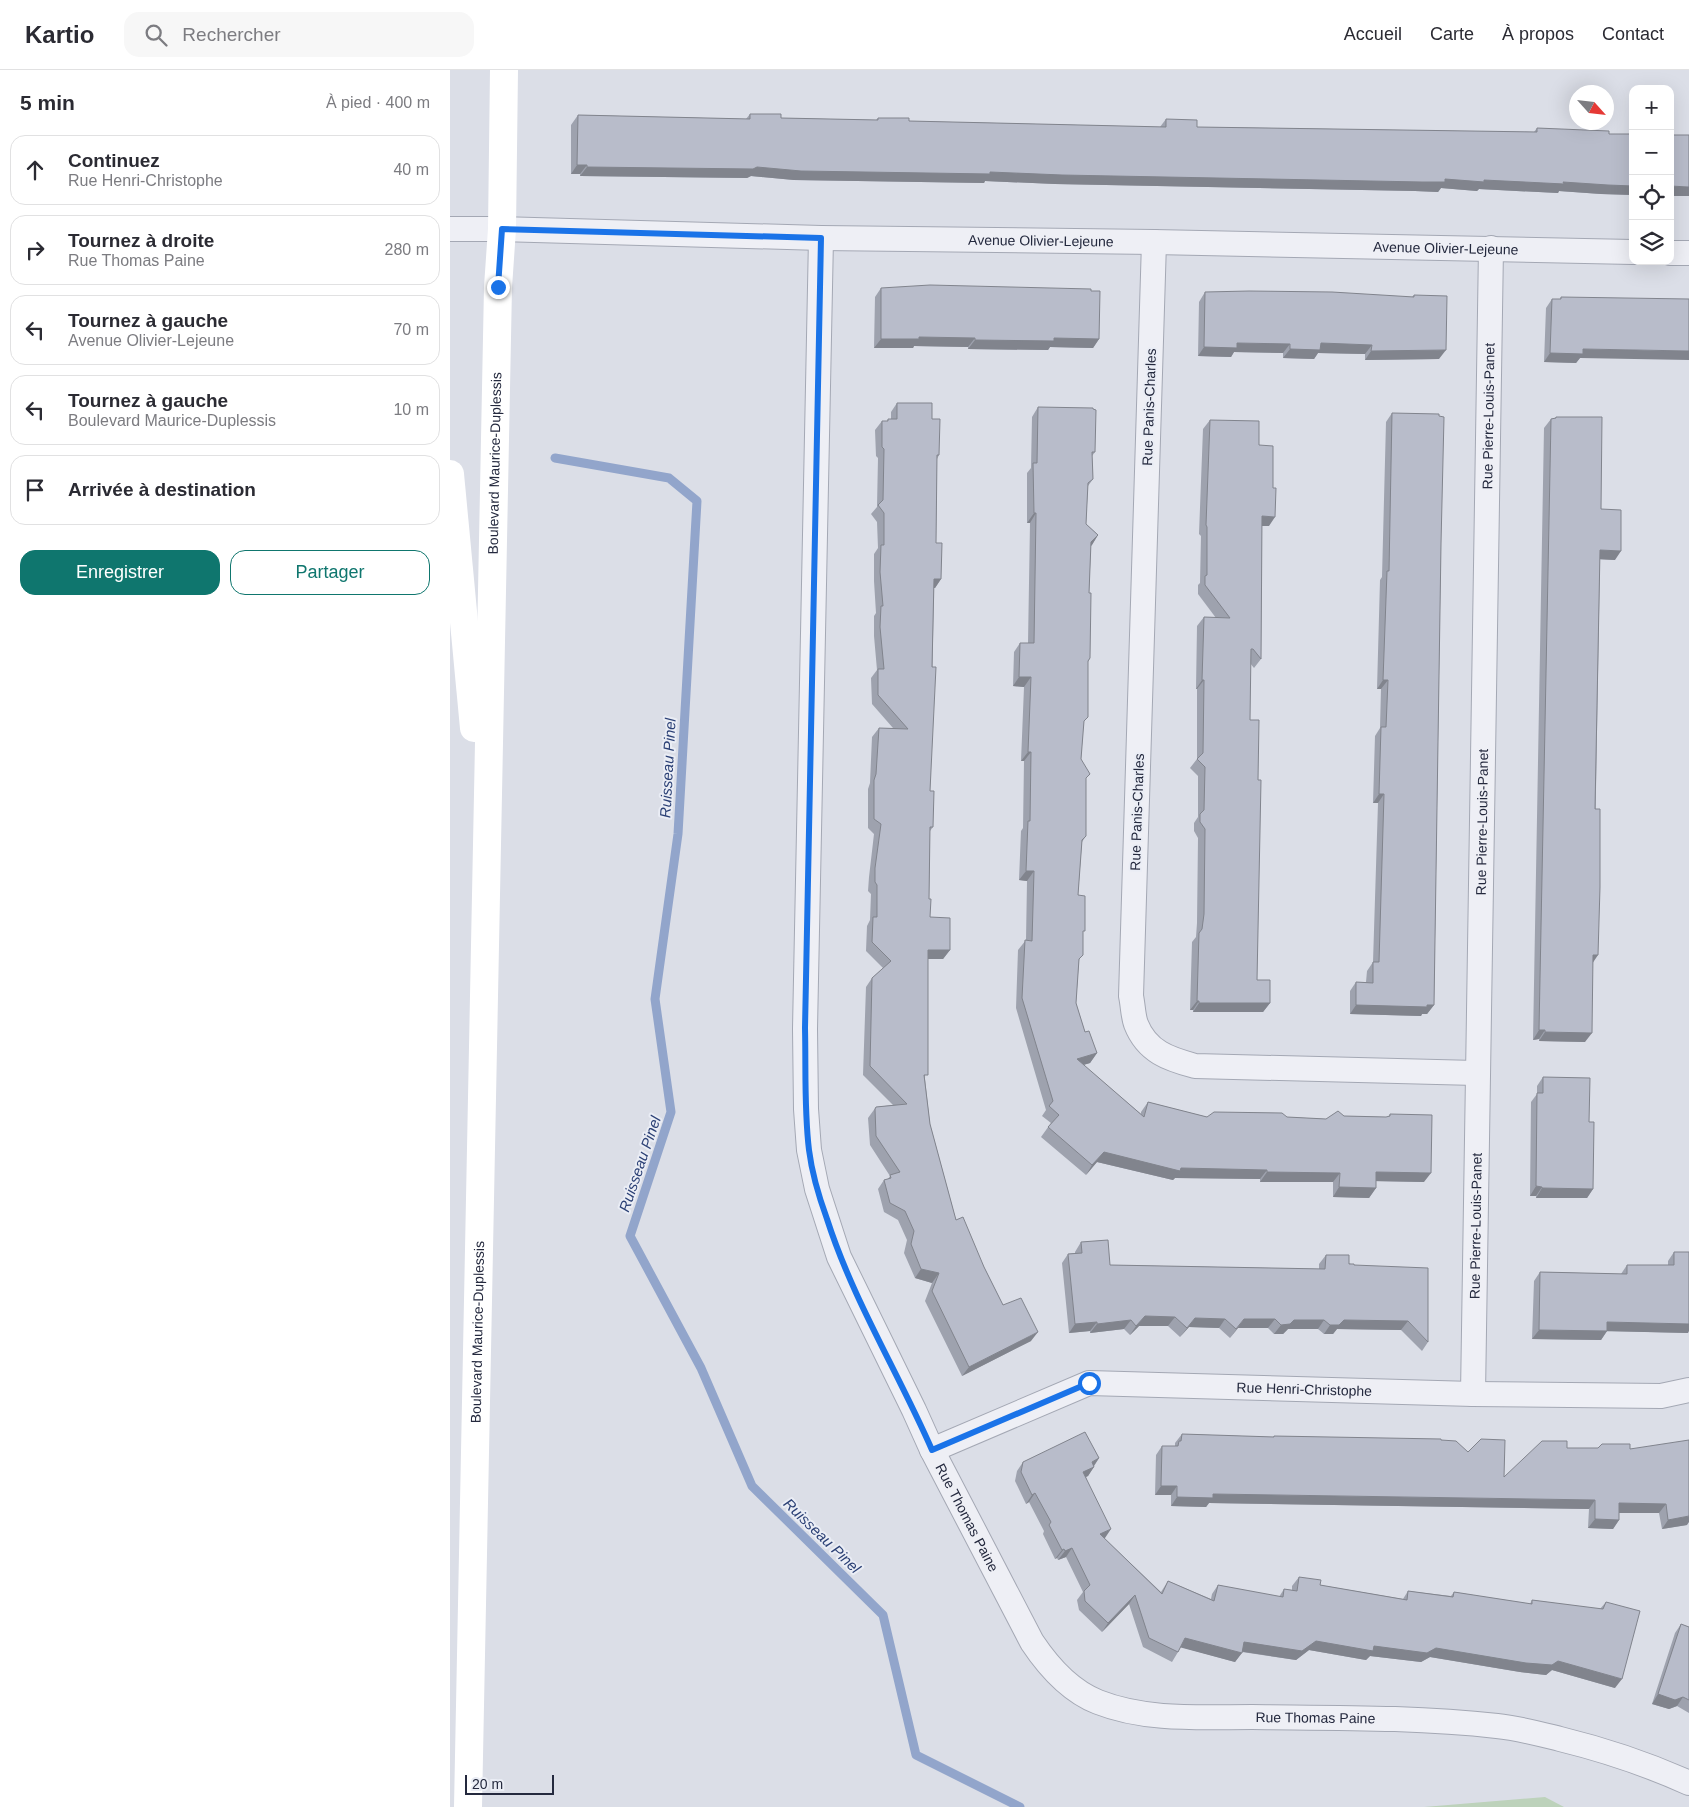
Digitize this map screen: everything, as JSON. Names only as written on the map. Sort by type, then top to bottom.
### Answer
[{"type":"street","name":"Boulevard Maurice-Duplessis","points":[[468,1807],[498,287],[502,229],[504,70]]},
{"type":"street","name":"Avenue Olivier-Lejeune","points":[[450,229],[821,238],[1154,242],[1629,252]]},
{"type":"street","name":"Rue Thomas Paine","points":[[821,238],[806,1019],[806,1109],[809,1150],[817,1189],[839,1257],[932,1450],[1032,1642],[1044,1660],[1060,1676],[1096,1701],[1117,1709],[1140,1713],[1188,1716],[1444,1722],[1500,1726],[1604,1750],[1659,1769],[1689,1783]]},
{"type":"street","name":"Rue Panis-Charles","points":[[1154,242],[1131,996],[1136,1024],[1149,1046],[1171,1059],[1196,1066],[1476,1072]]},
{"type":"street","name":"Rue Pierre-Louis-Panet","points":[[1473,1394],[1476,1072],[1491,248]]},
{"type":"street","points":[[1674,253],[1689,253]]},
{"type":"street","name":"Boulevard Maurice-Duplessis","points":[[450,474],[487,857]]},
{"type":"street","name":"Rue Henri-Christophe","points":[[932,1450],[1089,1383],[1473,1394],[1661,1396],[1689,1390]]},
{"type":"green space","points":[[1545,1797],[1564,1807],[1424,1807]]},
{"type":"building","points":[[750,114],[781,114],[781,118],[878,120],[878,118],[909,118],[909,121],[1166,127],[1166,119],[1197,120],[1197,127],[1537,132],[1537,128],[1609,131],[1609,134],[1629,134],[1629,186],[1563,182],[1564,184],[1484,180],[1484,182],[1445,179],[1445,182],[1422,182],[990,172],[990,174],[801,171],[757,167],[753,169],[587,167],[587,165],[577,165],[578,115],[750,119]]},
{"type":"building","points":[[1674,135],[1689,135],[1689,187],[1674,186]]},
{"type":"building","points":[[930,285],[1091,289],[1091,291],[1100,291],[1099,339],[1054,338],[1054,341],[919,337],[919,339],[881,339],[881,288]]},
{"type":"building","points":[[1205,292],[1332,292],[1414,297],[1414,295],[1447,296],[1446,350],[1371,351],[1372,345],[1321,343],[1320,350],[1290,349],[1290,344],[1237,343],[1237,348],[1204,347]]},
{"type":"building","points":[[1561,297],[1689,299],[1689,351],[1583,349],[1583,354],[1550,353],[1552,299],[1561,299]]},
{"type":"building","points":[[897,403],[932,403],[932,419],[940,419],[939,455],[937,455],[936,543],[942,543],[941,579],[934,579],[932,667],[936,667],[930,791],[934,791],[933,827],[930,827],[929,899],[931,899],[930,917],[950,918],[950,950],[928,950],[928,1075],[924,1075],[930,1124],[956,1220],[963,1217],[984,1267],[1003,1305],[1021,1298],[1038,1332],[969,1367],[932,1291],[939,1273],[921,1269],[911,1244],[914,1231],[905,1211],[890,1203],[884,1180],[891,1178],[890,1175],[900,1172],[876,1136],[875,1109],[876,1107],[907,1104],[870,1066],[872,978],[891,961],[872,942],[873,917],[877,917],[875,868],[881,824],[874,819],[874,780],[879,728],[908,729],[878,695],[878,669],[884,669],[880,627],[881,606],[883,606],[880,572],[881,545],[884,545],[884,513],[878,505],[883,500],[884,449],[882,447],[882,421],[897,419]]},
{"type":"building","points":[[1038,407],[1093,408],[1096,410],[1095,452],[1092,452],[1093,479],[1088,483],[1086,524],[1098,535],[1091,542],[1088,717],[1084,721],[1081,759],[1090,774],[1086,778],[1086,836],[1082,840],[1078,895],[1085,896],[1085,931],[1083,931],[1083,955],[1079,959],[1076,1003],[1085,1032],[1089,1031],[1097,1053],[1077,1059],[1144,1117],[1148,1102],[1207,1117],[1214,1112],[1282,1113],[1287,1117],[1326,1119],[1338,1111],[1344,1116],[1432,1115],[1431,1173],[1376,1172],[1376,1188],[1339,1187],[1340,1173],[1181,1168],[1180,1171],[1104,1152],[1092,1165],[1048,1127],[1059,1115],[1049,1106],[1053,1101],[1022,998],[1025,940],[1032,941],[1034,871],[1026,871],[1028,821],[1030,821],[1031,752],[1028,752],[1031,677],[1019,677],[1020,643],[1034,643],[1036,513],[1034,513],[1033,463],[1037,463]]},
{"type":"building","points":[[1392,413],[1439,414],[1439,416],[1444,417],[1434,1005],[1427,1005],[1427,1007],[1356,1005],[1356,982],[1373,983],[1373,962],[1379,962],[1384,794],[1379,794],[1381,727],[1386,727],[1388,680],[1383,680],[1387,571],[1389,571]]},
{"type":"building","points":[[1556,417],[1602,417],[1601,509],[1621,510],[1621,551],[1600,550],[1595,809],[1600,809],[1600,887],[1598,955],[1593,955],[1592,1033],[1545,1032],[1545,1030],[1539,1030],[1551,419]]},
{"type":"building","points":[[1210,420],[1259,421],[1259,445],[1273,446],[1273,488],[1276,488],[1275,517],[1262,516],[1261,659],[1251,649],[1250,720],[1259,720],[1258,780],[1261,780],[1257,980],[1270,980],[1270,1003],[1199,1003],[1197,1001],[1199,933],[1202,929],[1204,914],[1205,829],[1200,822],[1200,814],[1204,810],[1205,767],[1197,759],[1203,753],[1204,680],[1202,680],[1204,617],[1230,618],[1205,585],[1205,576],[1207,575],[1206,525]]},
{"type":"building","points":[[1543,1077],[1590,1078],[1589,1122],[1594,1122],[1593,1189],[1542,1188],[1536,1186],[1537,1093],[1543,1093]]},
{"type":"building","points":[[1108,1240],[1110,1265],[1325,1269],[1326,1255],[1349,1255],[1349,1264],[1354,1265],[1428,1268],[1428,1342],[1408,1321],[1344,1320],[1339,1325],[1330,1325],[1324,1320],[1294,1320],[1290,1324],[1281,1325],[1275,1319],[1244,1319],[1236,1329],[1225,1319],[1195,1318],[1187,1328],[1175,1317],[1145,1316],[1136,1326],[1131,1320],[1097,1324],[1097,1322],[1075,1324],[1068,1254],[1082,1253],[1081,1242]]},
{"type":"building","points":[[1674,1252],[1689,1252],[1689,1324],[1607,1322],[1607,1331],[1539,1330],[1540,1272],[1627,1274],[1627,1265],[1674,1265]]},
{"type":"building","points":[[1085,1432],[1099,1458],[1092,1462],[1094,1467],[1083,1472],[1111,1529],[1100,1534],[1162,1594],[1168,1581],[1214,1601],[1218,1585],[1283,1597],[1284,1589],[1297,1591],[1299,1577],[1321,1580],[1320,1585],[1407,1600],[1408,1591],[1453,1597],[1454,1592],[1532,1604],[1532,1600],[1603,1609],[1606,1602],[1640,1611],[1622,1679],[1558,1661],[1552,1665],[1526,1663],[1436,1648],[1427,1653],[1374,1646],[1373,1651],[1316,1641],[1302,1651],[1244,1642],[1242,1653],[1185,1638],[1178,1652],[1149,1638],[1135,1595],[1108,1623],[1085,1601],[1084,1591],[1090,1585],[1072,1548],[1065,1551],[1064,1549],[1062,1550],[1049,1525],[1051,1522],[1035,1493],[1032,1495],[1021,1472],[1023,1462]]},
{"type":"building","points":[[1182,1434],[1441,1439],[1456,1441],[1468,1452],[1481,1439],[1505,1440],[1504,1477],[1542,1441],[1567,1441],[1567,1448],[1598,1448],[1602,1444],[1630,1444],[1630,1449],[1689,1440],[1689,1516],[1668,1520],[1666,1504],[1619,1503],[1619,1520],[1595,1519],[1595,1500],[1213,1494],[1213,1498],[1177,1497],[1177,1486],[1161,1486],[1162,1446],[1178,1446]]},
{"type":"building","points":[[1681,1624],[1689,1627],[1689,1700],[1683,1697],[1675,1700],[1658,1694]]},
{"type":"waterway","name":"Ruisseau Pinel","points":[[555,458],[669,478],[697,501],[678,834],[655,999],[671,1112],[630,1236],[701,1368],[752,1486],[883,1615],[916,1755],[1020,1807]]},
{"type":"route","points":[[498,287],[502,229],[821,238],[805,1028],[806,1109],[809,1150],[817,1189],[839,1257],[932,1450],[1089,1383]]}]
